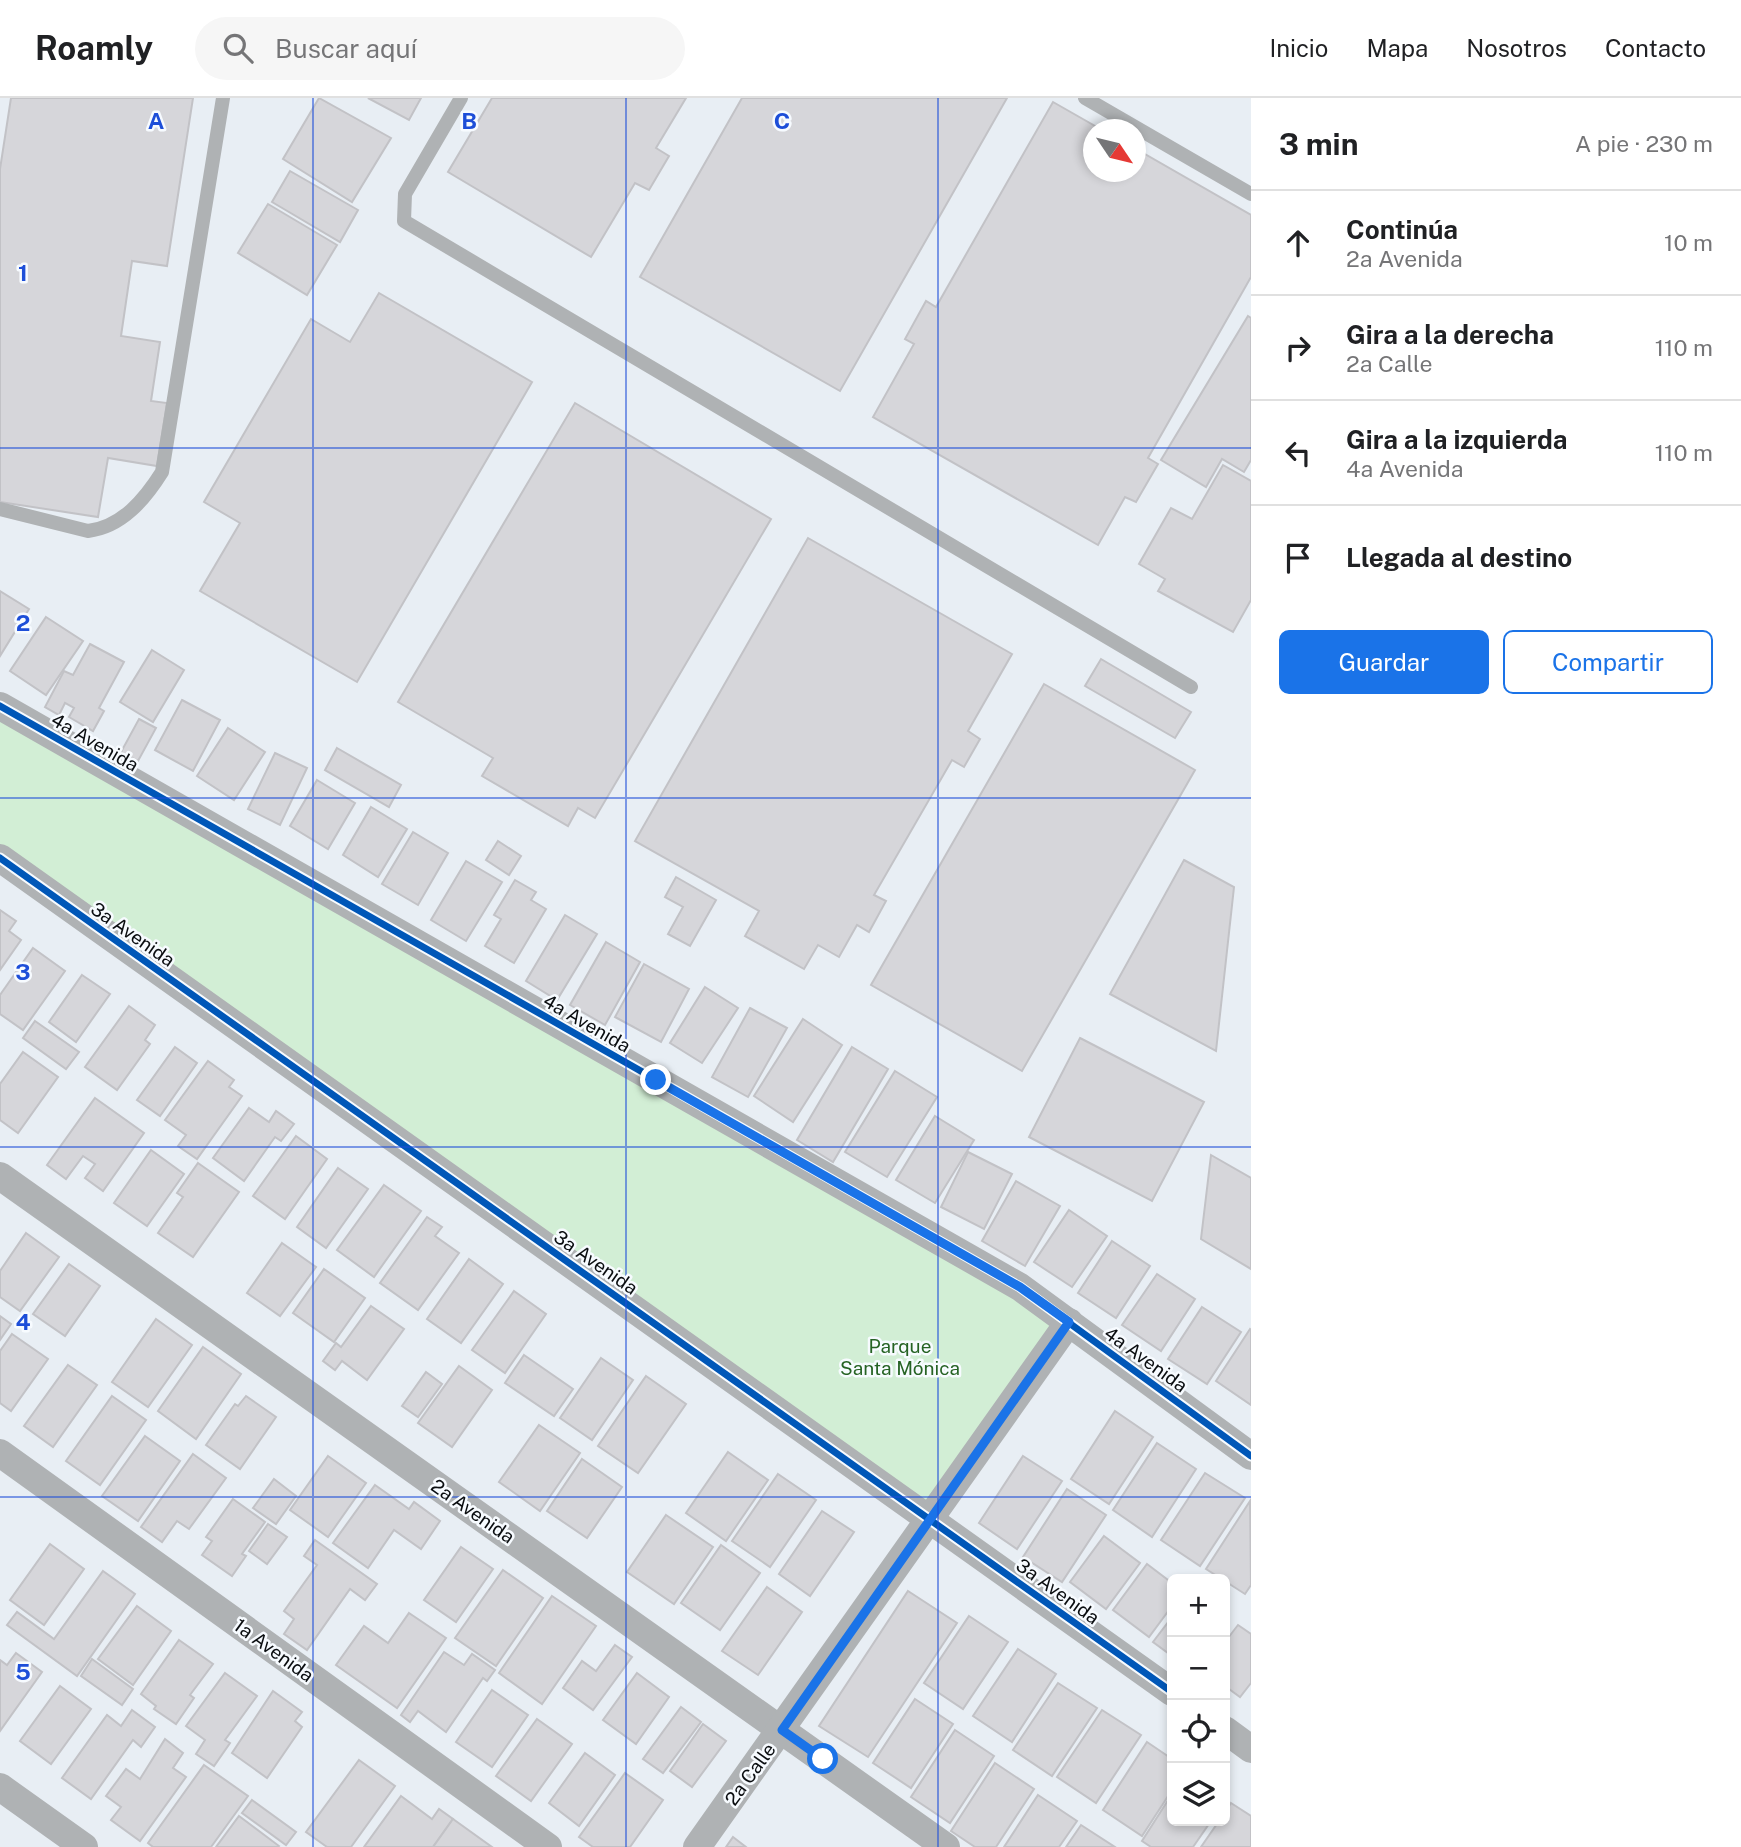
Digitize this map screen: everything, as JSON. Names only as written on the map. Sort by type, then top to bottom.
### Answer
[{"type":"street","name":"4a Avenida","points":[[0,706],[1008,1280],[1251,1456]]},
{"type":"street","name":"3a Avenida","points":[[0,858],[1167,1688]]},
{"type":"street","name":"2a Avenida","points":[[0,1176],[946,1847]]},
{"type":"street","name":"2a Calle","points":[[697,1847],[1069,1322]]},
{"type":"street","name":"1a Avenida","points":[[0,1453],[548,1847]]},
{"type":"street","points":[[1230,1734],[1251,1749]]},
{"type":"street","points":[[0,1787],[84,1847]]},
{"type":"lane","points":[[0,509],[88,531],[102,530],[139,504],[162,472],[223,98]]},
{"type":"lane","points":[[461,98],[405,194],[404,220],[1191,687]]},
{"type":"lane","points":[[1085,98],[1251,194]]},
{"type":"green space","name":"Parque Santa Mónica","points":[[0,706],[1069,1322],[930,1518],[0,858]]},
{"type":"building","points":[[11,98],[193,98],[167,266],[132,261],[121,336],[160,342],[151,401],[167,403],[157,466],[108,458],[98,517],[0,502],[0,169]]},
{"type":"building","points":[[319,98],[391,138],[352,202],[283,159]]},
{"type":"building","points":[[368,98],[421,98],[409,120]]},
{"type":"building","points":[[492,98],[686,98],[656,148],[669,156],[649,190],[635,183],[591,257],[448,172]]},
{"type":"building","points":[[742,98],[1007,98],[840,391],[640,277]]},
{"type":"building","points":[[1053,102],[1083,119],[1083,182],[1146,182],[1146,155],[1251,215],[1251,277],[1148,458],[1158,464],[1136,502],[1125,497],[1098,545],[873,417],[914,344],[905,339],[926,301],[936,307]]},
{"type":"building","points":[[290,171],[358,210],[340,242],[272,202]]},
{"type":"building","points":[[268,204],[337,245],[307,295],[238,253]]},
{"type":"building","points":[[379,293],[532,382],[357,682],[200,591],[240,523],[204,502],[311,319],[350,342]]},
{"type":"building","points":[[1248,316],[1251,318],[1251,460],[1244,472],[1222,459],[1206,487],[1161,460]]},
{"type":"building","points":[[575,403],[771,519],[595,818],[578,808],[568,826],[482,776],[493,758],[398,702]]},
{"type":"building","points":[[1223,465],[1251,481],[1251,600],[1233,632],[1158,591],[1165,579],[1139,564],[1171,508],[1192,519]]},
{"type":"building","points":[[808,538],[1012,654],[968,731],[980,739],[964,767],[952,760],[874,895],[886,901],[869,932],[857,925],[839,957],[818,945],[804,969],[745,936],[759,911],[635,841]]},
{"type":"building","points":[[0,591],[29,609],[0,656]]},
{"type":"building","points":[[46,617],[83,641],[46,695],[10,671]]},
{"type":"building","points":[[90,644],[124,662],[99,708],[104,711],[93,731],[69,717],[74,708],[65,703],[59,715],[45,707],[64,671],[73,675]]},
{"type":"building","points":[[152,650],[184,670],[153,722],[120,702]]},
{"type":"building","points":[[1101,659],[1191,712],[1175,738],[1085,686]]},
{"type":"building","points":[[1044,684],[1195,770],[1022,1071],[871,985]]},
{"type":"building","points":[[182,700],[220,720],[193,771],[155,750]]},
{"type":"building","points":[[139,719],[156,728],[138,761],[121,752]]},
{"type":"building","points":[[228,728],[265,752],[234,800],[197,776]]},
{"type":"building","points":[[337,748],[401,785],[389,807],[325,770]]},
{"type":"building","points":[[275,753],[307,768],[280,825],[248,809]]},
{"type":"building","points":[[317,780],[355,803],[328,849],[290,826]]},
{"type":"building","points":[[371,807],[407,829],[378,877],[343,855]]},
{"type":"building","points":[[413,832],[448,853],[418,905],[382,884]]},
{"type":"building","points":[[498,841],[521,856],[509,875],[486,860]]},
{"type":"building","points":[[1184,860],[1234,887],[1216,1051],[1110,994]]},
{"type":"building","points":[[466,861],[502,882],[466,941],[431,920]]},
{"type":"building","points":[[676,877],[716,900],[690,946],[668,934],[683,907],[665,897]]},
{"type":"building","points":[[515,880],[536,892],[531,900],[546,909],[514,963],[485,946],[501,919],[494,915]]},
{"type":"building","points":[[0,910],[16,921],[9,931],[21,940],[0,970]]},
{"type":"building","points":[[565,915],[597,934],[557,1000],[526,981]]},
{"type":"building","points":[[606,942],[640,962],[605,1025],[570,1005]]},
{"type":"building","points":[[33,948],[65,971],[23,1030],[0,1014],[0,995]]},
{"type":"building","points":[[644,964],[689,989],[661,1042],[615,1017]]},
{"type":"building","points":[[82,975],[110,994],[76,1042],[49,1022]]},
{"type":"building","points":[[705,987],[738,1008],[702,1063],[670,1043]]},
{"type":"building","points":[[129,1006],[155,1025],[145,1040],[150,1044],[117,1090],[85,1067]]},
{"type":"building","points":[[750,1008],[787,1028],[748,1097],[712,1077]]},
{"type":"building","points":[[803,1019],[842,1045],[793,1122],[754,1096]]},
{"type":"building","points":[[35,1021],[79,1052],[66,1069],[23,1038]]},
{"type":"building","points":[[1080,1038],[1204,1102],[1152,1201],[1029,1137]]},
{"type":"building","points":[[175,1047],[197,1063],[160,1116],[137,1100]]},
{"type":"building","points":[[852,1047],[888,1069],[833,1162],[797,1140]]},
{"type":"building","points":[[23,1052],[58,1077],[18,1133],[0,1120],[0,1084]]},
{"type":"building","points":[[208,1061],[234,1080],[229,1087],[242,1096],[197,1159],[178,1146],[186,1135],[165,1120]]},
{"type":"building","points":[[895,1071],[937,1097],[887,1177],[845,1152]]},
{"type":"building","points":[[95,1098],[144,1133],[103,1191],[85,1178],[95,1164],[83,1156],[66,1179],[47,1165]]},
{"type":"building","points":[[249,1108],[269,1122],[276,1111],[294,1124],[281,1141],[275,1137],[244,1181],[213,1158]]},
{"type":"building","points":[[935,1116],[974,1140],[935,1203],[896,1180]]},
{"type":"building","points":[[296,1136],[327,1159],[285,1219],[253,1196]]},
{"type":"building","points":[[151,1150],[184,1174],[147,1226],[114,1203]]},
{"type":"building","points":[[968,1152],[1012,1174],[984,1229],[941,1207]]},
{"type":"building","points":[[1211,1155],[1251,1178],[1251,1269],[1201,1239]]},
{"type":"building","points":[[198,1163],[239,1192],[193,1257],[158,1233],[183,1197],[177,1193]]},
{"type":"building","points":[[338,1168],[368,1189],[326,1248],[297,1227]]},
{"type":"building","points":[[1016,1181],[1060,1206],[1025,1266],[982,1241]]},
{"type":"building","points":[[384,1185],[421,1211],[374,1277],[337,1250]]},
{"type":"building","points":[[1069,1210],[1107,1236],[1072,1287],[1034,1262]]},
{"type":"building","points":[[427,1217],[442,1227],[435,1236],[459,1253],[418,1310],[380,1283]]},
{"type":"building","points":[[26,1233],[59,1257],[20,1311],[0,1297],[0,1271]]},
{"type":"building","points":[[1112,1241],[1150,1266],[1116,1318],[1078,1293]]},
{"type":"building","points":[[282,1243],[316,1267],[280,1316],[247,1293]]},
{"type":"building","points":[[469,1259],[503,1284],[461,1343],[427,1319]]},
{"type":"building","points":[[69,1264],[100,1286],[65,1336],[33,1314]]},
{"type":"building","points":[[324,1269],[365,1298],[334,1342],[293,1313]]},
{"type":"building","points":[[1157,1274],[1195,1299],[1161,1351],[1122,1325]]},
{"type":"building","points":[[514,1291],[546,1314],[505,1373],[472,1350]]},
{"type":"building","points":[[371,1306],[404,1329],[367,1380],[342,1361],[335,1370],[323,1361],[336,1343],[341,1347]]},
{"type":"building","points":[[1202,1307],[1241,1332],[1207,1384],[1168,1359]]},
{"type":"building","points":[[0,1316],[11,1324],[0,1340]]},
{"type":"building","points":[[156,1319],[192,1345],[148,1407],[112,1382]]},
{"type":"building","points":[[1251,1330],[1251,1405],[1216,1381]]},
{"type":"building","points":[[12,1334],[48,1359],[11,1411],[0,1403],[0,1351]]},
{"type":"building","points":[[203,1347],[241,1374],[196,1439],[158,1411]]},
{"type":"building","points":[[524,1355],[573,1389],[554,1416],[505,1383]]},
{"type":"building","points":[[601,1358],[633,1380],[592,1440],[560,1418]]},
{"type":"building","points":[[68,1365],[97,1385],[53,1447],[24,1426]]},
{"type":"building","points":[[459,1366],[492,1390],[452,1447],[418,1423]]},
{"type":"building","points":[[426,1372],[442,1384],[418,1417],[402,1406]]},
{"type":"building","points":[[646,1376],[686,1404],[638,1473],[598,1446]]},
{"type":"building","points":[[112,1396],[146,1420],[100,1485],[66,1461]]},
{"type":"building","points":[[246,1396],[276,1417],[240,1469],[206,1445],[235,1404],[238,1406]]},
{"type":"building","points":[[1115,1411],[1153,1437],[1109,1504],[1071,1479]]},
{"type":"building","points":[[539,1425],[580,1453],[540,1511],[499,1482]]},
{"type":"building","points":[[145,1436],[180,1461],[138,1521],[102,1496]]},
{"type":"building","points":[[1157,1443],[1196,1469],[1152,1537],[1113,1510]]},
{"type":"building","points":[[728,1452],[768,1480],[726,1541],[686,1513]]},
{"type":"building","points":[[193,1454],[226,1478],[189,1529],[177,1521],[162,1542],[141,1527]]},
{"type":"building","points":[[328,1456],[366,1483],[328,1537],[290,1510]]},
{"type":"building","points":[[1023,1456],[1062,1481],[1017,1549],[979,1523]]},
{"type":"building","points":[[582,1459],[622,1487],[587,1538],[547,1511]]},
{"type":"building","points":[[1205,1473],[1245,1498],[1200,1566],[1161,1540]]},
{"type":"building","points":[[778,1474],[816,1500],[770,1567],[732,1541]]},
{"type":"building","points":[[274,1479],[296,1496],[276,1524],[253,1508]]},
{"type":"building","points":[[375,1485],[409,1509],[414,1502],[440,1521],[421,1549],[394,1530],[368,1568],[333,1543]]},
{"type":"building","points":[[1067,1489],[1106,1515],[1062,1582],[1023,1557]]},
{"type":"building","points":[[233,1499],[265,1522],[242,1554],[246,1556],[232,1576],[202,1555],[212,1541],[206,1537]]},
{"type":"building","points":[[1250,1501],[1251,1585],[1245,1594],[1230,1584],[1230,1574],[1214,1574],[1206,1569]]},
{"type":"building","points":[[822,1511],[854,1532],[810,1596],[779,1574]]},
{"type":"building","points":[[666,1515],[713,1547],[674,1604],[627,1572]]},
{"type":"building","points":[[268,1524],[287,1537],[267,1564],[249,1551]]},
{"type":"building","points":[[1104,1536],[1140,1563],[1106,1609],[1070,1582]]},
{"type":"building","points":[[315,1540],[377,1584],[365,1600],[350,1589],[307,1650],[284,1634],[294,1619],[284,1611],[317,1565],[304,1556]]},
{"type":"building","points":[[50,1544],[84,1569],[44,1625],[10,1600]]},
{"type":"building","points":[[721,1545],[760,1573],[720,1630],[681,1603]]},
{"type":"building","points":[[461,1547],[493,1569],[456,1622],[424,1600]]},
{"type":"building","points":[[1147,1564],[1167,1579],[1167,1613],[1149,1637],[1113,1610]]},
{"type":"building","points":[[503,1570],[543,1598],[496,1666],[455,1638]]},
{"type":"building","points":[[103,1571],[135,1594],[77,1676],[7,1625],[17,1612],[54,1639]]},
{"type":"building","points":[[767,1587],[802,1612],[758,1675],[722,1651]]},
{"type":"building","points":[[908,1591],[957,1623],[868,1757],[819,1726]]},
{"type":"building","points":[[552,1596],[596,1626],[542,1704],[499,1673]]},
{"type":"building","points":[[137,1606],[171,1631],[133,1685],[98,1659]]},
{"type":"building","points":[[409,1613],[446,1638],[397,1708],[336,1665],[364,1626],[388,1643]]},
{"type":"building","points":[[969,1616],[1008,1642],[963,1709],[924,1683]]},
{"type":"building","points":[[1167,1624],[1167,1652],[1153,1642]]},
{"type":"building","points":[[1238,1625],[1251,1634],[1251,1683],[1240,1697],[1230,1690],[1230,1635]]},
{"type":"building","points":[[179,1640],[213,1664],[190,1695],[194,1698],[176,1724],[154,1709],[156,1706],[141,1694]]},
{"type":"building","points":[[615,1645],[632,1657],[593,1710],[563,1688],[582,1661],[596,1671]]},
{"type":"building","points":[[1018,1649],[1056,1674],[1012,1742],[973,1716]]},
{"type":"building","points":[[444,1652],[464,1665],[472,1654],[495,1670],[487,1681],[483,1678],[446,1732],[418,1711],[410,1722],[401,1715]]},
{"type":"building","points":[[16,1653],[42,1672],[0,1731],[0,1660],[7,1665]]},
{"type":"building","points":[[92,1659],[133,1689],[122,1705],[81,1676]]},
{"type":"building","points":[[225,1673],[257,1696],[225,1740],[230,1743],[214,1766],[196,1754],[205,1740],[186,1726]]},
{"type":"building","points":[[637,1673],[669,1697],[636,1744],[603,1720]]},
{"type":"building","points":[[1058,1683],[1097,1708],[1052,1776],[1013,1750]]},
{"type":"building","points":[[60,1686],[91,1709],[51,1764],[20,1741]]},
{"type":"building","points":[[492,1690],[528,1715],[492,1767],[456,1742]]},
{"type":"building","points":[[273,1691],[302,1712],[295,1721],[302,1727],[267,1778],[232,1753]]},
{"type":"building","points":[[915,1699],[953,1724],[911,1788],[873,1763]]},
{"type":"building","points":[[681,1707],[701,1722],[663,1773],[643,1759]]},
{"type":"building","points":[[132,1710],[155,1727],[141,1747],[133,1740],[91,1799],[62,1778],[107,1715],[121,1726]]},
{"type":"building","points":[[1102,1710],[1141,1735],[1096,1803],[1057,1777]]},
{"type":"building","points":[[537,1719],[572,1744],[531,1801],[496,1776]]},
{"type":"building","points":[[703,1724],[726,1741],[692,1787],[670,1771]]},
{"type":"building","points":[[955,1730],[994,1756],[950,1823],[911,1797]]},
{"type":"building","points":[[165,1739],[183,1753],[173,1768],[186,1777],[140,1841],[111,1820],[121,1807],[106,1796],[126,1769],[140,1779]]},
{"type":"building","points":[[1147,1742],[1167,1756],[1167,1798],[1142,1836],[1103,1810]]},
{"type":"building","points":[[585,1753],[615,1775],[579,1826],[549,1803]]},
{"type":"building","points":[[359,1760],[395,1786],[351,1847],[327,1847],[306,1832]]},
{"type":"building","points":[[995,1763],[1034,1789],[996,1847],[975,1847],[951,1831]]},
{"type":"building","points":[[204,1765],[248,1796],[211,1847],[153,1847],[148,1843]]},
{"type":"building","points":[[625,1773],[663,1800],[630,1847],[593,1847],[579,1837]]},
{"type":"building","points":[[1038,1795],[1077,1821],[1059,1847],[1004,1847]]},
{"type":"building","points":[[401,1796],[432,1819],[439,1809],[453,1819],[433,1847],[364,1847]]},
{"type":"building","points":[[252,1800],[296,1832],[286,1845],[242,1813]]},
{"type":"building","points":[[1167,1802],[1167,1826],[1208,1826],[1193,1847],[1151,1847],[1142,1841]]},
{"type":"building","points":[[1230,1804],[1251,1816],[1251,1847],[1201,1847],[1216,1826],[1230,1826]]},
{"type":"building","points":[[239,1816],[279,1846],[216,1847]]},
{"type":"building","points":[[453,1819],[492,1847],[433,1847]]},
{"type":"building","points":[[1081,1825],[1115,1847],[1066,1847]]},
{"type":"building","points":[[733,1837],[746,1847],[726,1847]]},
{"type":"cycle path","points":[[0,706],[1020,1287],[1251,1456]]},
{"type":"cycle path","points":[[0,858],[1167,1688]]},
{"type":"route","points":[[656,1080],[1020,1287],[1069,1322],[782,1730],[823,1759]]}]
